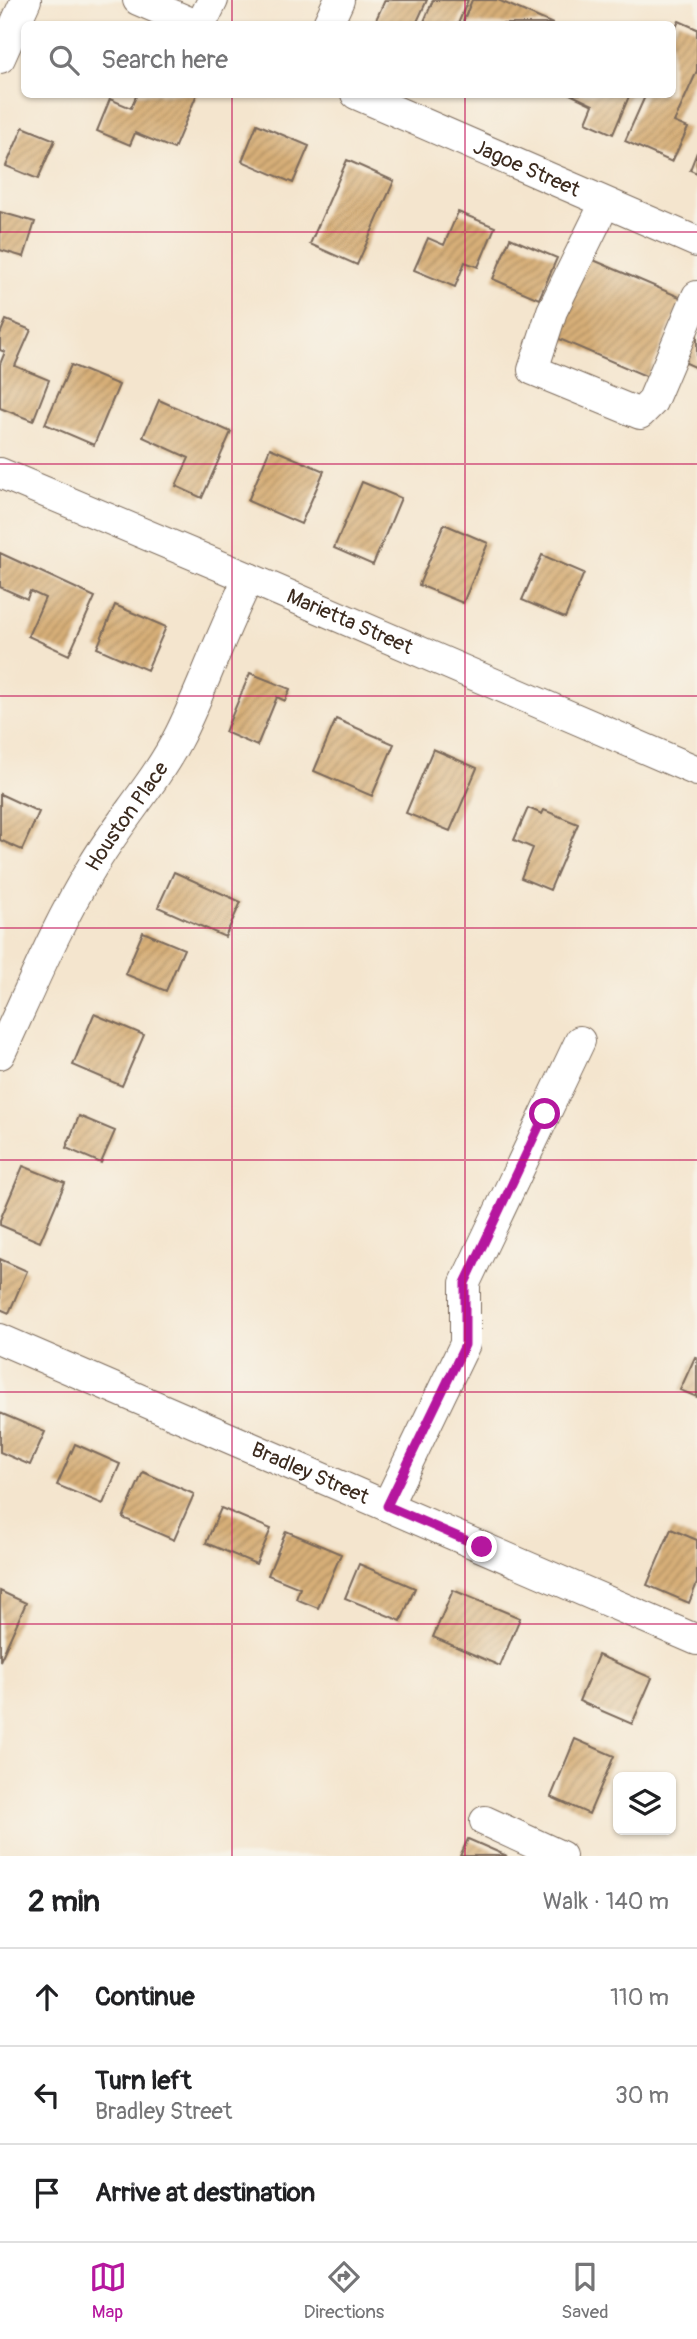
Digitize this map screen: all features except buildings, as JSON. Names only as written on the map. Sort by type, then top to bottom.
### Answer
[{"type":"street","points":[[0,58],[26,0]]},
{"type":"street","points":[[138,0],[187,21]]},
{"type":"street","points":[[202,21],[213,0]]},
{"type":"street","points":[[329,21],[339,0]]},
{"type":"street","name":"Jagoe Street","points":[[365,98],[697,242]]},
{"type":"street","points":[[605,202],[552,311],[533,370],[640,414],[652,402],[697,296]]},
{"type":"street","name":"Marietta Street","points":[[0,473],[697,771]]},
{"type":"street","name":"Houston Place","points":[[0,1054],[65,916],[91,868],[158,774],[180,733],[249,578]]},
{"type":"street","points":[[387,1506],[465,1345],[465,1283],[580,1041]]},
{"type":"street","name":"Bradley Street","points":[[0,1339],[697,1640]]},
{"type":"street","points":[[485,1821],[561,1856]]},
{"type":"route","points":[[482,1547],[387,1506],[465,1345],[465,1283],[545,1114]]}]
